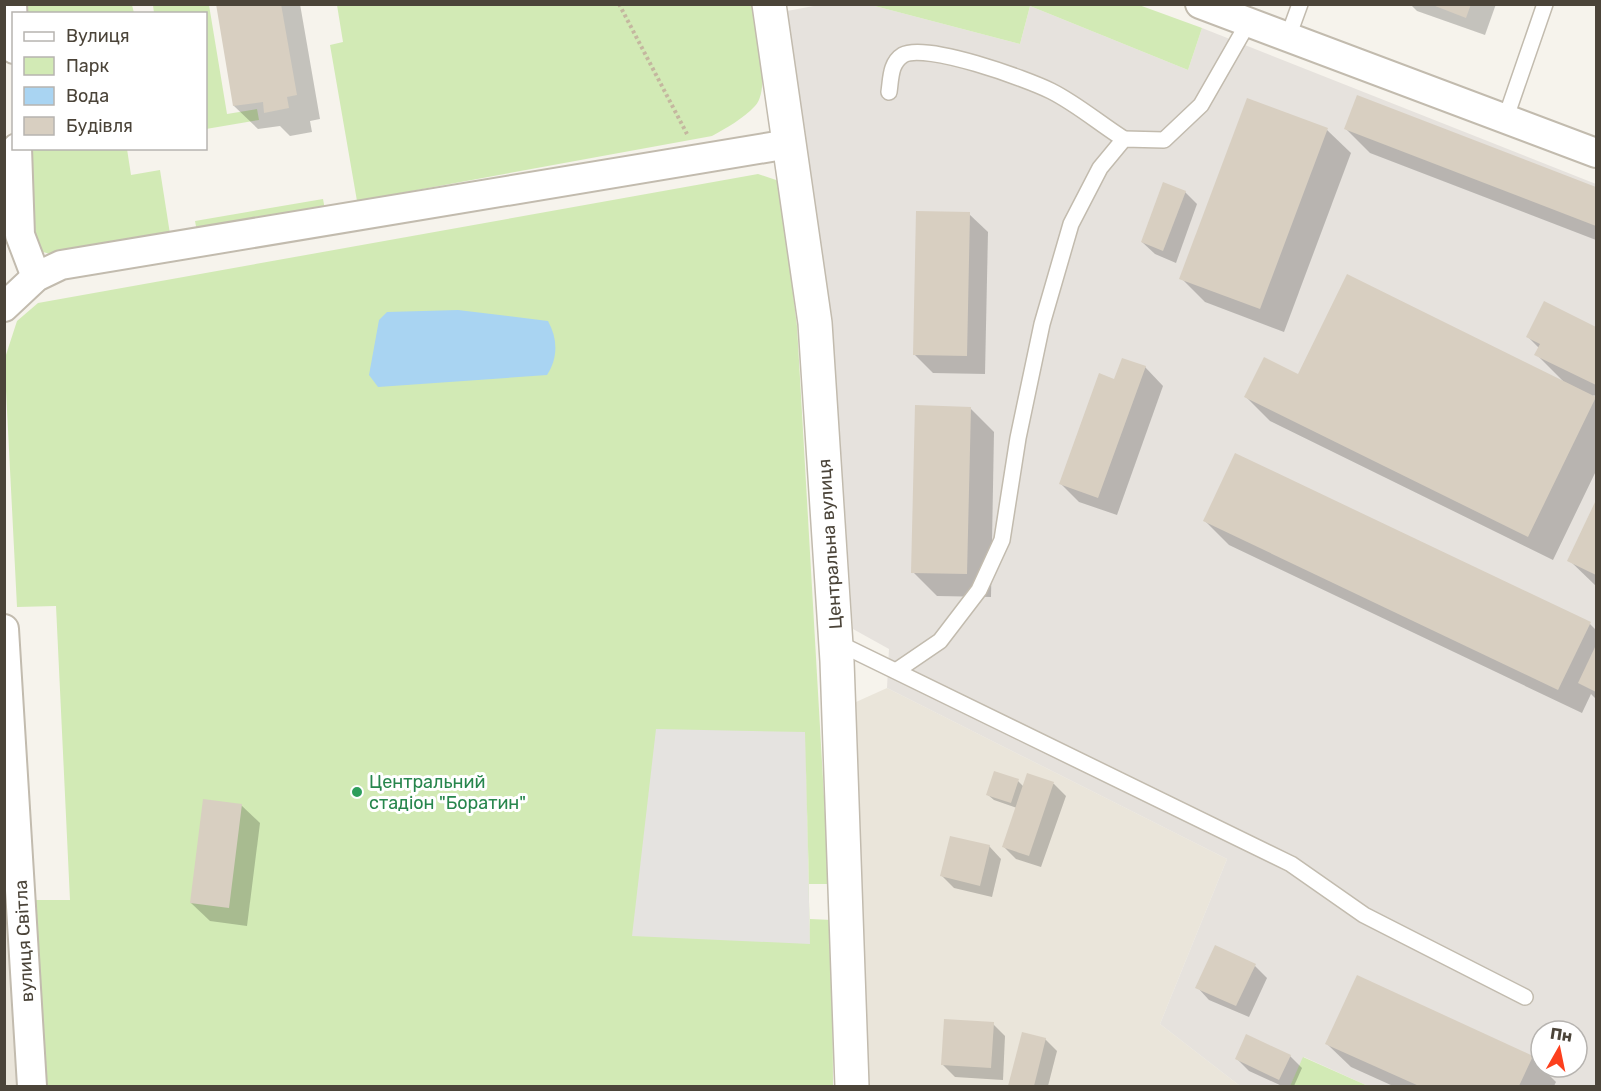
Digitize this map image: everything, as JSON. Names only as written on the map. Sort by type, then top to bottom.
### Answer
[{"type":"street","name":"Центральна вулиця","points":[[769,4],[815,323],[836,642],[852,1086]]},
{"type":"street","points":[[1200,4],[1596,153]]},
{"type":"street","points":[[4,307],[36,277],[61,265],[789,144]]},
{"type":"street","points":[[17,150],[20,235],[36,277]]},
{"type":"street","name":"вулиця Світла","points":[[4,629],[32,1086]]},
{"type":"lane","points":[[1288,37],[1300,4]]},
{"type":"lane","points":[[1505,120],[1545,4]]},
{"type":"lane","points":[[889,92],[892,66],[903,55],[921,52],[953,56],[1051,91],[1124,139],[1164,140],[1201,105],[1248,22]]},
{"type":"lane","points":[[896,671],[940,641],[979,590],[1002,540],[1018,438],[1042,324],[1071,224],[1100,168],[1124,139]]},
{"type":"lane","points":[[836,642],[1291,864],[1364,915],[1525,997]]},
{"type":"path","points":[[619,4],[701,159]]},
{"type":"shaded area","points":[[819,5],[871,5],[1020,44],[1030,6],[1188,70],[1202,28],[1596,184],[1596,1086],[1368,1086],[1304,1057],[1290,1086],[1240,1086],[1160,1024],[1227,859],[887,688],[889,649],[853,629],[832,321],[787,11]]},
{"type":"shaded area","points":[[887,688],[1227,859],[1160,1024],[1240,1086],[869,1086],[856,702]]},
{"type":"shaded area","points":[[656,729],[805,732],[810,944],[632,936]]},
{"type":"shaded area","points":[[5,805],[21,1086],[5,1086]]},
{"type":"green space","points":[[27,5],[132,5],[134,12],[28,12]]},
{"type":"green space","points":[[153,5],[209,5],[227,114],[257,109],[259,120],[207,129],[207,12],[154,12]]},
{"type":"green space","points":[[337,5],[752,5],[761,57],[760,97],[755,106],[745,115],[712,136],[357,201],[330,45],[343,42]]},
{"type":"green space","points":[[871,5],[1139,5],[1202,28],[1188,70],[1030,6],[1020,44]]},
{"type":"green space","points":[[32,150],[127,150],[131,175],[160,170],[170,234],[50,254],[36,250]]},
{"type":"green space","points":[[758,174],[779,181],[797,326],[829,884],[809,884],[805,732],[810,943],[810,919],[832,920],[833,1086],[41,1086],[30,900],[70,900],[56,606],[17,607],[4,361],[17,321],[38,303]]},
{"type":"green space","points":[[323,199],[325,210],[197,232],[195,221]]},
{"type":"green space","points":[[1303,1057],[1368,1086],[1290,1086]]},
{"type":"water","points":[[458,310],[548,321],[554,335],[555,355],[547,375],[378,387],[369,375],[379,320],[387,312]]},
{"type":"building","points":[[216,4],[281,4],[297,95],[287,97],[289,108],[264,113],[263,102],[233,106]]},
{"type":"building","points":[[1430,4],[1471,4],[1466,18]]},
{"type":"building","points":[[1357,95],[1596,187],[1596,226],[1344,129]]},
{"type":"building","points":[[1247,98],[1328,128],[1260,309],[1179,279]]},
{"type":"building","points":[[1163,182],[1186,191],[1163,251],[1141,242]]},
{"type":"building","points":[[916,211],[970,212],[967,356],[913,355]]},
{"type":"building","points":[[1347,274],[1596,397],[1528,537],[1244,397],[1264,357],[1298,374]]},
{"type":"building","points":[[1544,301],[1596,327],[1596,385],[1534,355],[1540,344],[1526,337]]},
{"type":"building","points":[[1122,358],[1146,366],[1098,498],[1059,484],[1099,373],[1114,379]]},
{"type":"building","points":[[915,405],[971,407],[967,574],[911,573]]},
{"type":"building","points":[[1235,453],[1591,622],[1558,690],[1203,521]]},
{"type":"building","points":[[1596,500],[1596,575],[1567,561]]},
{"type":"building","points":[[1596,645],[1596,692],[1578,683]]},
{"type":"building","points":[[994,771],[1019,779],[1011,803],[986,795]]},
{"type":"building","points":[[1027,773],[1054,782],[1029,856],[1002,847]]},
{"type":"building","points":[[203,799],[242,804],[229,908],[190,903]]},
{"type":"building","points":[[950,836],[990,845],[980,886],[940,876]]},
{"type":"building","points":[[1215,945],[1256,964],[1236,1006],[1195,988]]},
{"type":"building","points":[[1357,975],[1529,1054],[1529,1065],[1519,1086],[1419,1086],[1325,1044]]},
{"type":"building","points":[[944,1019],[994,1022],[991,1068],[941,1065]]},
{"type":"building","points":[[1022,1032],[1046,1038],[1034,1086],[1008,1086]]},
{"type":"building","points":[[1246,1034],[1291,1055],[1279,1080],[1235,1059]]},
{"type":"place","name":"Центральний стадіон \"Боратин\"","points":[[357,792]]}]
